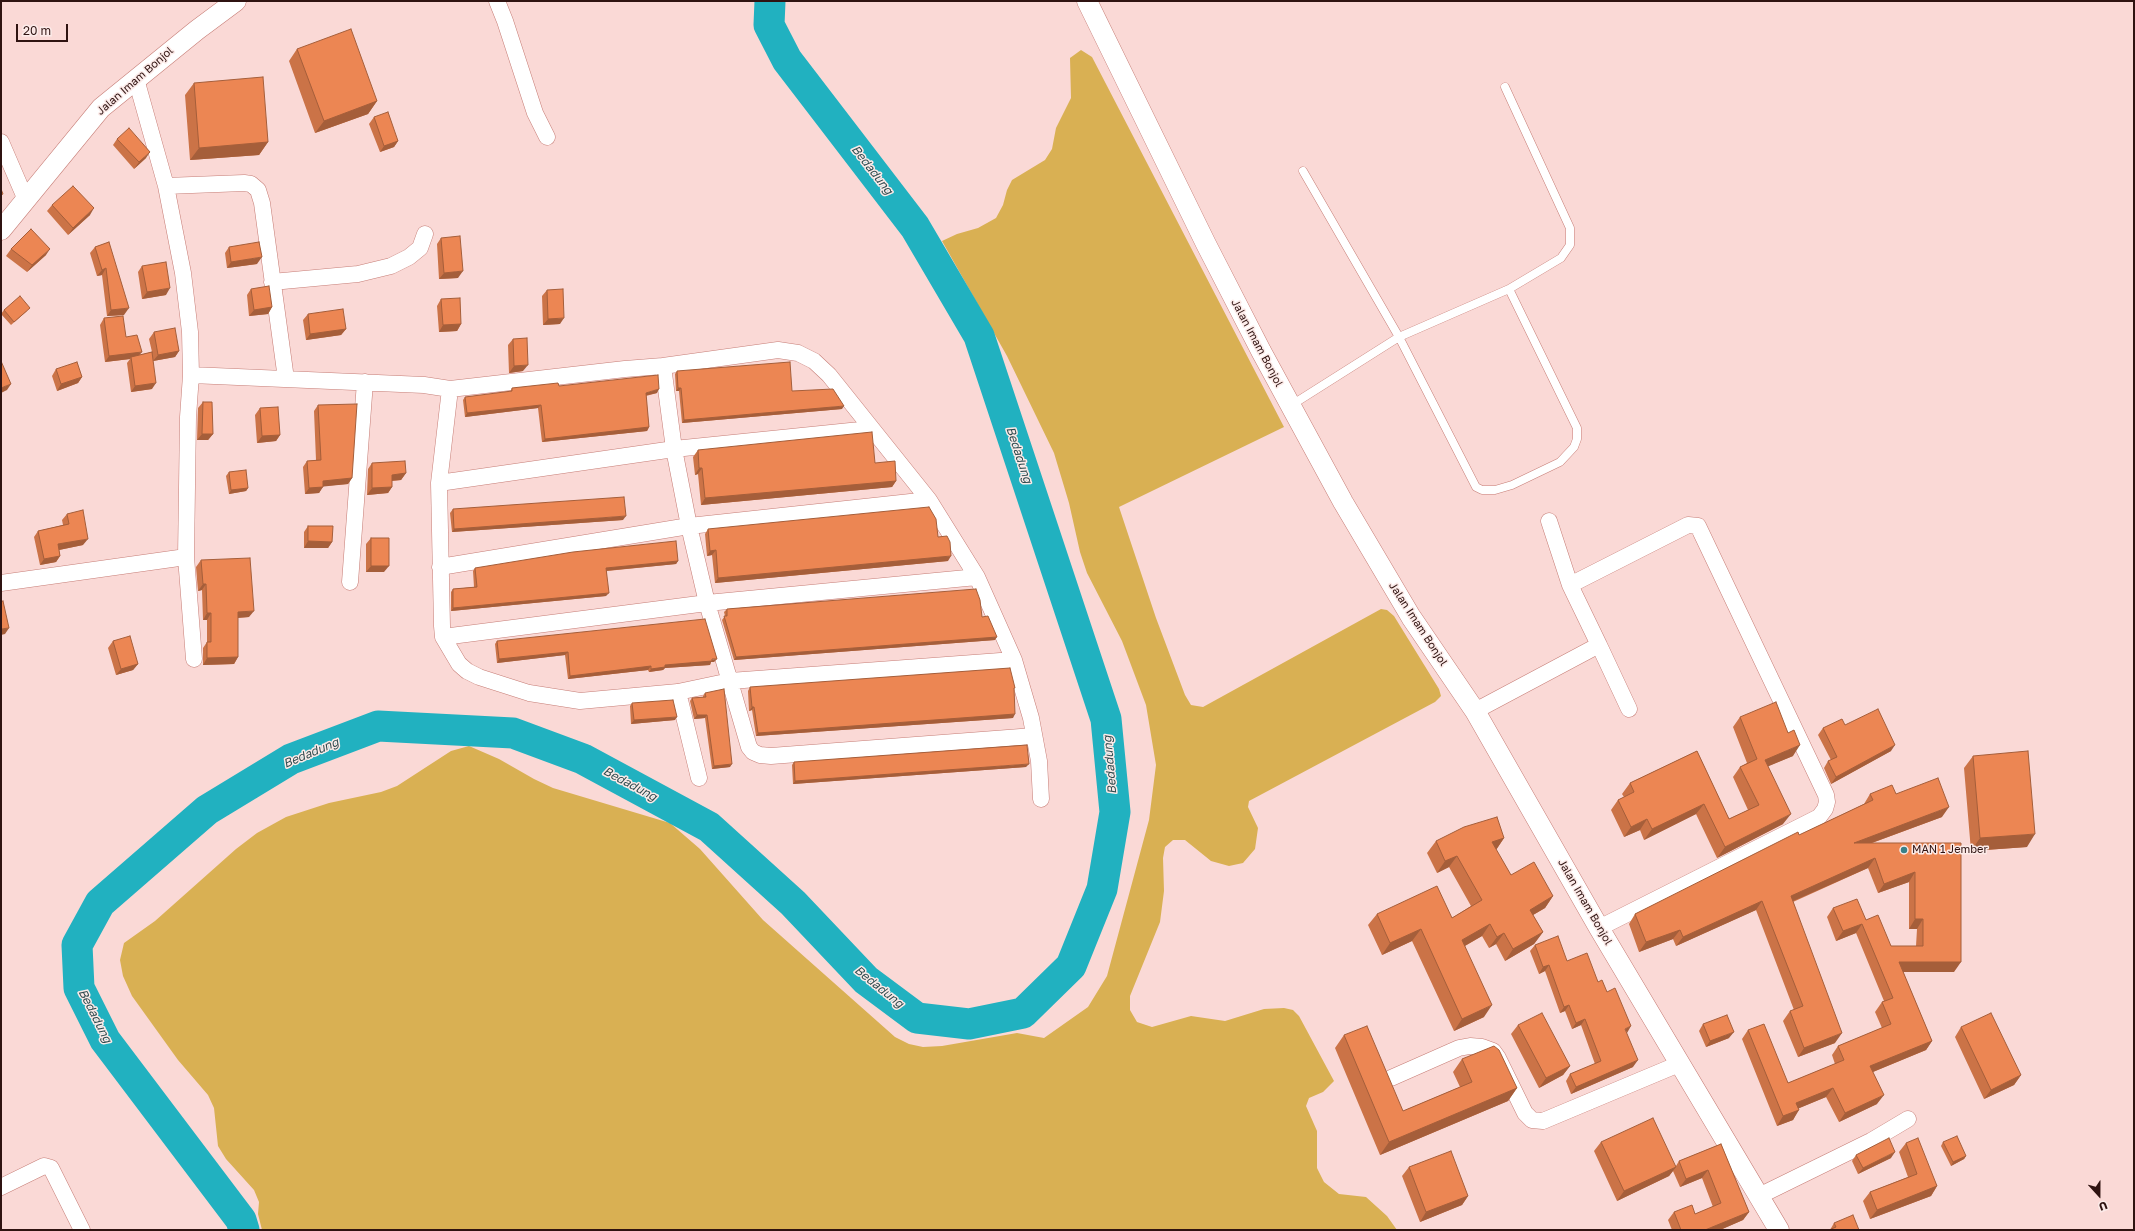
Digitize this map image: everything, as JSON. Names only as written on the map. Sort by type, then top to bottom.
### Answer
[{"type":"street","name":"Jalan Imam Bonjol","points":[[1,230],[101,108],[236,1]]},
{"type":"street","points":[[497,1],[535,113],[546,137]]},
{"type":"street","name":"Jalan Imam Bonjol","points":[[1087,1],[1206,244],[1290,406],[1343,502],[1411,617],[1474,711],[1599,928],[1779,1230]]},
{"type":"street","points":[[136,79],[166,186],[184,280],[190,332],[192,376],[188,417],[186,557],[194,658]]},
{"type":"street","points":[[1,142],[26,200]]},
{"type":"street","points":[[166,186],[244,183],[251,184],[256,187],[260,194],[286,379]]},
{"type":"street","points":[[272,282],[358,274],[391,266],[409,257],[420,248],[425,234]]},
{"type":"street","points":[[192,376],[424,385],[450,389],[663,366],[778,350],[798,353],[814,361],[829,375],[870,428],[930,500],[977,577],[1014,660],[1031,718],[1039,761],[1041,799]]},
{"type":"street","points":[[663,366],[674,449],[689,526],[708,603],[730,681],[749,747],[753,752],[760,756],[1034,736]]},
{"type":"street","points":[[350,582],[364,382]]},
{"type":"street","points":[[450,389],[439,483],[443,637],[458,664],[467,671],[479,677],[529,693],[580,701],[678,692],[730,681],[1014,660]]},
{"type":"street","points":[[439,483],[674,449],[870,428]]},
{"type":"street","points":[[440,567],[689,526],[930,500]]},
{"type":"street","points":[[1549,521],[1570,585],[1629,709]]},
{"type":"street","points":[[1570,585],[1688,525],[1698,526],[1826,795],[1827,802],[1825,809],[1819,817],[1599,928]]},
{"type":"street","points":[[1,583],[186,557]]},
{"type":"street","points":[[443,637],[582,621],[708,603],[977,577]]},
{"type":"street","points":[[1474,711],[1599,645]]},
{"type":"street","points":[[678,692],[700,778]]},
{"type":"street","points":[[1392,1078],[1459,1048],[1470,1046],[1493,1050],[1525,1113],[1532,1120],[1543,1121],[1679,1064]]},
{"type":"street","points":[[1759,1196],[1871,1141],[1908,1119]]},
{"type":"street","points":[[1,1187],[44,1166],[51,1168],[82,1230]]},
{"type":"lane","points":[[1290,406],[1399,337],[1509,289],[1561,258],[1570,245],[1570,228],[1505,87]]},
{"type":"lane","points":[[1303,171],[1399,337],[1476,487],[1482,490],[1494,490],[1512,486],[1560,462],[1568,456],[1574,447],[1577,428],[1509,289]]},
{"type":"shaded area","points":[[1081,50],[1092,57],[1284,427],[1119,507],[1156,618],[1185,695],[1191,705],[1203,707],[1381,609],[1387,610],[1394,616],[1439,689],[1441,696],[1435,702],[1249,801],[1248,807],[1258,828],[1255,849],[1243,863],[1229,866],[1211,861],[1185,840],[1173,840],[1165,847],[1163,858],[1164,891],[1160,922],[1130,996],[1130,1010],[1137,1022],[1152,1027],[1191,1016],[1225,1021],[1264,1009],[1284,1008],[1293,1010],[1299,1016],[1334,1081],[1323,1092],[1309,1098],[1306,1106],[1317,1131],[1317,1168],[1324,1182],[1339,1194],[1366,1197],[1387,1216],[1397,1230],[262,1230],[258,1214],[259,1202],[254,1190],[226,1159],[218,1146],[214,1108],[208,1095],[178,1060],[132,996],[123,976],[120,960],[124,943],[155,921],[236,849],[257,833],[286,817],[329,803],[381,792],[397,786],[451,751],[469,746],[499,759],[553,788],[670,823],[700,849],[763,920],[895,1037],[909,1044],[923,1047],[942,1046],[1017,1033],[1044,1038],[1088,1007],[1107,976],[1149,820],[1156,765],[1146,705],[1122,641],[1087,573],[1080,552],[1069,503],[1054,453],[1007,356],[942,241],[957,234],[978,228],[996,218],[1003,205],[1007,190],[1012,180],[1045,160],[1052,149],[1056,128],[1071,98],[1070,58]]},
{"type":"building","points":[[351,29],[377,101],[324,121],[297,49]]},
{"type":"building","points":[[263,77],[268,142],[199,148],[194,83]]},
{"type":"building","points":[[388,112],[398,141],[384,146],[374,117]]},
{"type":"building","points":[[129,128],[150,152],[139,162],[117,139]]},
{"type":"building","points":[[73,186],[94,208],[73,228],[52,205]]},
{"type":"building","points":[[31,229],[50,249],[32,265],[11,249]]},
{"type":"building","points":[[460,236],[463,271],[444,273],[441,238]]},
{"type":"building","points":[[109,242],[129,308],[111,310],[106,268],[102,270],[95,247]]},
{"type":"building","points":[[259,242],[262,257],[231,262],[229,247]]},
{"type":"building","points":[[166,262],[170,288],[147,292],[142,266]]},
{"type":"building","points":[[269,286],[272,307],[254,310],[251,289]]},
{"type":"building","points":[[563,289],[564,318],[548,319],[547,290]]},
{"type":"building","points":[[20,296],[30,308],[14,322],[4,310]]},
{"type":"building","points":[[460,298],[461,324],[443,325],[441,299]]},
{"type":"building","points":[[343,309],[346,329],[310,334],[308,314]]},
{"type":"building","points":[[123,316],[126,337],[137,335],[142,352],[109,356],[104,318]]},
{"type":"building","points":[[175,328],[179,351],[158,355],[154,332]]},
{"type":"building","points":[[527,338],[528,365],[514,366],[513,339]]},
{"type":"building","points":[[152,352],[156,383],[135,386],[131,357]]},
{"type":"building","points":[[1,361],[11,384],[1,388]]},
{"type":"building","points":[[77,362],[82,377],[61,384],[56,369]]},
{"type":"building","points":[[790,362],[792,391],[833,389],[844,406],[684,420],[681,388],[678,388],[677,371]]},
{"type":"building","points":[[658,375],[659,389],[646,393],[649,427],[545,439],[541,405],[467,413],[465,397],[512,391],[512,388],[558,383],[559,386]]},
{"type":"building","points":[[203,402],[212,402],[213,434],[202,434]]},
{"type":"building","points":[[357,404],[352,478],[323,481],[323,487],[309,488],[307,461],[321,460],[318,405]]},
{"type":"building","points":[[278,407],[280,435],[262,436],[260,408]]},
{"type":"building","points":[[872,432],[875,463],[895,461],[896,481],[705,498],[702,468],[699,468],[698,450]]},
{"type":"building","points":[[405,461],[406,473],[392,475],[392,487],[372,488],[372,463]]},
{"type":"building","points":[[246,470],[248,488],[231,490],[229,472]]},
{"type":"building","points":[[624,497],[626,516],[454,529],[453,509]]},
{"type":"building","points":[[929,507],[936,519],[938,537],[947,536],[950,542],[951,556],[718,578],[716,550],[710,551],[708,529]]},
{"type":"building","points":[[83,510],[88,539],[58,544],[60,556],[44,559],[38,531],[69,524],[67,514]]},
{"type":"building","points":[[308,526],[333,526],[332,542],[308,541]]},
{"type":"building","points":[[371,538],[389,538],[389,566],[371,566]]},
{"type":"building","points":[[676,541],[678,561],[606,568],[609,593],[453,608],[453,589],[477,587],[475,568],[573,552]]},
{"type":"building","points":[[250,558],[254,611],[238,612],[238,657],[207,658],[207,642],[211,642],[211,613],[207,613],[206,584],[203,584],[201,560]]},
{"type":"building","points":[[976,589],[980,600],[982,617],[988,616],[997,637],[736,657],[724,616],[727,616],[727,609]]},
{"type":"building","points":[[3,601],[9,628],[1,629],[1,602]]},
{"type":"building","points":[[705,619],[717,659],[712,659],[712,661],[665,665],[665,667],[651,669],[651,666],[570,676],[568,652],[499,659],[497,641]]},
{"type":"building","points":[[130,636],[138,664],[121,669],[113,641]]},
{"type":"building","points":[[1010,668],[1015,688],[1015,714],[758,733],[754,707],[752,707],[750,687]]},
{"type":"building","points":[[724,689],[732,764],[714,766],[707,715],[697,715],[692,698],[706,697],[705,693]]},
{"type":"building","points":[[673,700],[677,717],[634,720],[632,703]]},
{"type":"building","points":[[1776,702],[1788,733],[1794,730],[1800,745],[1765,760],[1791,814],[1725,847],[1704,804],[1652,829],[1647,819],[1631,827],[1618,800],[1634,792],[1630,783],[1697,751],[1729,819],[1759,805],[1740,767],[1757,759],[1740,717]]},
{"type":"building","points":[[1878,709],[1895,745],[1836,777],[1828,761],[1837,757],[1823,728],[1842,719],[1845,725]]},
{"type":"building","points":[[1027,745],[1029,764],[795,781],[794,762]]},
{"type":"building","points":[[2028,751],[2035,834],[1980,838],[1973,756]]},
{"type":"building","points":[[1938,778],[1949,807],[1854,843],[1961,843],[1961,962],[1899,962],[1932,1041],[1870,1066],[1884,1095],[1845,1113],[1833,1088],[1796,1103],[1799,1110],[1783,1116],[1748,1030],[1764,1024],[1788,1083],[1844,1060],[1838,1046],[1891,1024],[1882,1002],[1893,998],[1862,924],[1843,931],[1833,908],[1857,899],[1866,920],[1878,915],[1891,946],[1923,946],[1923,919],[1915,919],[1915,872],[1884,884],[1875,858],[1791,896],[1842,1033],[1804,1048],[1790,1011],[1803,1006],[1762,901],[1683,937],[1680,930],[1646,942],[1635,914],[1798,832],[1799,835],[1873,800],[1870,794],[1892,785],[1896,794]]},
{"type":"building","points":[[1497,817],[1504,838],[1492,842],[1511,875],[1534,862],[1553,896],[1530,910],[1543,932],[1513,949],[1504,933],[1497,937],[1490,924],[1462,940],[1492,1005],[1462,1019],[1421,929],[1390,943],[1377,914],[1437,886],[1452,918],[1482,900],[1457,856],[1445,861],[1436,841],[1464,827]]},
{"type":"building","points":[[1558,936],[1567,961],[1587,953],[1598,982],[1602,980],[1607,992],[1615,988],[1631,1026],[1625,1029],[1638,1060],[1576,1087],[1570,1074],[1601,1061],[1585,1019],[1576,1023],[1569,1005],[1564,1007],[1549,965],[1543,967],[1535,945]]},
{"type":"building","points":[[1542,1013],[1570,1066],[1546,1078],[1518,1025]]},
{"type":"building","points":[[1991,1013],[2021,1075],[1991,1090],[1961,1027]]},
{"type":"building","points":[[1727,1015],[1734,1032],[1710,1041],[1703,1024]]},
{"type":"building","points":[[1367,1026],[1403,1111],[1472,1082],[1462,1059],[1494,1046],[1499,1050],[1517,1088],[1389,1142],[1344,1035]]},
{"type":"building","points":[[1653,1118],[1676,1167],[1624,1191],[1601,1142]]},
{"type":"building","points":[[1957,1136],[1966,1156],[1953,1162],[1943,1142]]},
{"type":"building","points":[[1889,1138],[1895,1152],[1863,1168],[1856,1155]]},
{"type":"building","points":[[1918,1138],[1937,1186],[1877,1210],[1870,1192],[1917,1174],[1906,1143]]},
{"type":"building","points":[[1721,1144],[1749,1212],[1705,1230],[1681,1230],[1674,1212],[1692,1205],[1695,1214],[1721,1203],[1708,1170],[1686,1179],[1679,1161]]},
{"type":"building","points":[[1451,1151],[1468,1196],[1426,1212],[1409,1167]]},
{"type":"building","points":[[1853,1215],[1859,1230],[1829,1230],[1836,1227],[1834,1223]]},
{"type":"waterway","name":"Bedadung","points":[[244,1230],[241,1220],[105,1040],[79,988],[77,945],[100,903],[207,810],[291,759],[378,726],[513,733],[583,759],[709,827],[793,903],[866,980],[917,1018],[969,1024],[1023,1013],[1071,966],[1102,889],[1115,812],[1106,719],[979,336],[915,227],[787,60],[769,25],[770,1]]},
{"type":"place","name":"MAN 1 Jember","points":[[1904,850]]}]
